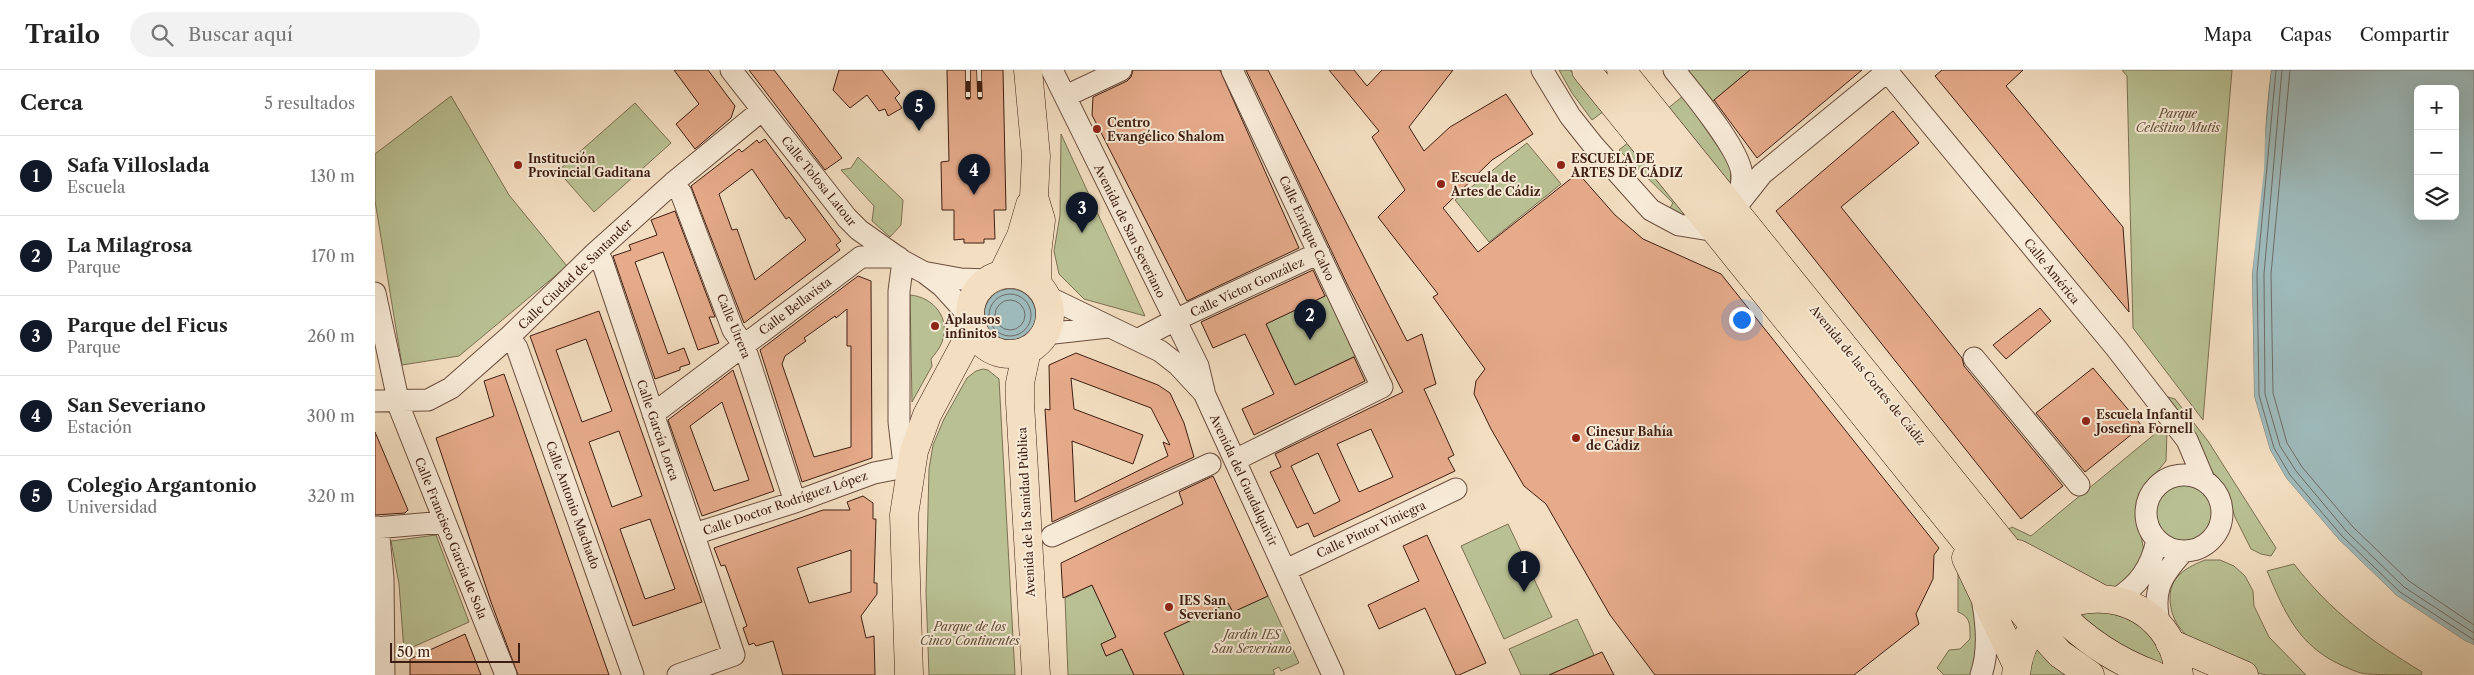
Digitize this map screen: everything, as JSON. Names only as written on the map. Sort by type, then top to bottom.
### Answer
[{"type":"main road","points":[[972,323],[981,340],[999,352],[1010,354],[1036,342],[1049,321],[1049,307],[1041,290],[1037,254],[1041,220],[1034,197],[1036,156],[1028,70]]},
{"type":"main road","points":[[1585,70],[2035,627],[2060,654],[2090,675]]},
{"type":"main road","name":"Avenida de las Cortes de Cádiz","points":[[1621,70],[2056,610],[2079,631],[2114,657],[2154,675]]},
{"type":"main road","points":[[909,675],[904,515],[906,479],[927,415],[972,323],[973,300],[980,288],[996,277],[1021,236],[1025,217],[1034,197]]},
{"type":"main road","points":[[996,277],[1025,277],[1041,290]]},
{"type":"main road","name":"Avenida de la Sanidad Pública","points":[[1036,342],[1020,384],[1020,403],[1036,675]]},
{"type":"main road","points":[[1949,522],[2017,670]]},
{"type":"main road","name":"Avenida de las Cortes de Cádiz","points":[[2001,541],[2035,565],[2108,599],[2140,610],[2165,635],[2244,675]]},
{"type":"main road","points":[[2017,670],[2025,643],[2035,627],[2056,610],[2073,602],[2108,599]]},
{"type":"main road","points":[[2165,635],[2179,675]]},
{"type":"street","name":"Calle Tolosa Latour","points":[[731,70],[761,111],[847,218],[859,230],[900,259],[925,273],[957,300],[972,323]]},
{"type":"street","name":"Avenida de San Severiano","points":[[1052,70],[1198,366],[1204,394]]},
{"type":"street","points":[[1065,96],[1121,70]]},
{"type":"street","name":"Calle Enrique Calvo","points":[[1232,70],[1382,387],[1235,460]]},
{"type":"street","points":[[1542,70],[1570,116],[1593,145],[1651,210],[1679,224],[1715,231],[1762,174],[1888,70]]},
{"type":"street","points":[[1674,70],[1693,93],[1736,157],[1743,176],[1734,209]]},
{"type":"street","name":"Calle América","points":[[1888,70],[2116,348],[2187,440],[2203,480]]},
{"type":"street","name":"Calle Ciudad de Santander","points":[[375,401],[428,400],[451,388],[509,337],[595,253],[673,183],[761,111]]},
{"type":"street","name":"Calle Utrera","points":[[673,183],[681,193],[733,330],[743,345],[795,502]]},
{"type":"street","name":"Calle García Lorca","points":[[595,253],[602,261],[734,655],[678,675]]},
{"type":"street","name":"Calle Víctor González","points":[[1139,339],[1175,320],[1319,253]]},
{"type":"street","name":"Calle Bellavista","points":[[653,414],[861,257],[900,259]]},
{"type":"street","points":[[900,259],[899,422],[906,479]]},
{"type":"street","name":"Calle Tolosa Latour","points":[[925,273],[961,279],[996,277]]},
{"type":"street","name":"Avenida del Guadalquivir","points":[[1041,290],[1108,327],[1139,339],[1160,351],[1177,365],[1204,394],[1333,675]]},
{"type":"street","name":"Calle Francisco García de Sola","points":[[375,293],[397,400],[506,675]]},
{"type":"street","name":"Avenida del Guadalquivir","points":[[1036,342],[1068,330],[1108,327]]},
{"type":"street","name":"Calle Antonio Machado","points":[[509,337],[517,348],[633,675]]},
{"type":"street","points":[[1974,358],[2079,485]]},
{"type":"street","points":[[1052,536],[1210,464]]},
{"type":"street","name":"Calle Doctor Rodríguez López","points":[[694,534],[795,502],[874,473],[906,479]]},
{"type":"street","points":[[2181,474],[2203,480],[2212,486],[2222,504],[2221,526],[2207,544],[2196,550],[2183,552],[2173,550],[2157,540],[2149,530],[2145,518],[2146,505],[2151,494],[2159,484],[2169,477],[2181,474]]},
{"type":"street","name":"Calle Pintor Viniegra","points":[[1285,570],[1456,489]]},
{"type":"street","points":[[384,675],[383,578],[377,528],[444,522]]},
{"type":"street","points":[[2108,599],[2134,586],[2148,570],[2157,540]]},
{"type":"street","points":[[2165,635],[2156,610],[2158,588],[2163,576],[2183,552]]},
{"type":"street","points":[[1981,592],[1986,624],[1986,650],[1981,675]]},
{"type":"green space","points":[[1559,70],[1570,70],[1604,111],[1592,120],[1572,93]]},
{"type":"green space","points":[[1685,70],[1750,70],[1713,101]]},
{"type":"green space","name":"Parque Celestino Mutis","points":[[2122,70],[2232,70],[2203,420],[2133,328],[2127,76]]},
{"type":"green space","points":[[451,96],[509,195],[567,266],[459,356],[402,365],[375,201],[375,154]]},
{"type":"green space","points":[[1683,96],[1731,166],[1730,191],[1666,110]]},
{"type":"green space","points":[[635,103],[671,143],[594,212],[558,171]]},
{"type":"green space","points":[[1061,134],[1145,316],[1084,299],[1059,274],[1054,251],[1060,215]]},
{"type":"green space","points":[[1629,142],[1694,221],[1667,213],[1673,203],[1619,150]]},
{"type":"green space","points":[[1527,143],[1561,184],[1489,242],[1455,200]]},
{"type":"green space","points":[[858,157],[903,200],[901,225],[890,237],[872,221],[874,206],[841,170],[851,168]]},
{"type":"green space","points":[[910,295],[926,300],[933,305],[942,318],[944,325],[941,344],[931,359],[932,366],[912,402]]},
{"type":"green space","points":[[1327,295],[1355,356],[1295,385],[1266,324]]},
{"type":"green space","name":"Parque de los Cinco Continentes","points":[[988,370],[999,379],[1015,675],[929,675],[926,592],[929,469],[933,445],[944,419],[967,378],[976,371]]},
{"type":"green space","points":[[2168,397],[2175,399],[2208,441],[2276,548],[2271,556],[2251,549],[2235,517],[2226,489],[2207,465],[2195,435]]},
{"type":"green space","points":[[2162,424],[2167,431],[2166,461],[2146,485],[2140,497],[2137,513],[2145,558],[2124,586],[2100,588],[2062,574],[2005,531],[2012,527],[2031,536],[2156,433]]},
{"type":"green space","points":[[2184,483],[2200,488],[2208,496],[2213,512],[2208,528],[2200,536],[2184,541],[2168,536],[2160,528],[2155,512],[2160,496],[2168,488]]},
{"type":"green space","points":[[1508,524],[1552,617],[1504,639],[1461,546]]},
{"type":"green space","points":[[436,535],[469,622],[404,651],[399,584],[391,541]]},
{"type":"green space","points":[[2205,560],[2220,560],[2234,566],[2245,576],[2253,591],[2254,606],[2269,637],[2306,675],[2267,675],[2256,672],[2214,654],[2183,632],[2171,610],[2171,589],[2181,573]]},
{"type":"green space","points":[[2294,564],[2322,597],[2337,611],[2369,637],[2422,672],[2421,675],[2360,673],[2326,657],[2314,648],[2303,638],[2287,614],[2267,571]]},
{"type":"green space","points":[[1958,570],[1972,596],[1980,636],[1976,675],[1944,675],[1937,668],[1949,650],[1960,649],[1970,639],[1968,619],[1958,612]]},
{"type":"green space","points":[[1092,585],[1116,637],[1101,644],[1106,656],[1122,649],[1134,675],[1068,675],[1065,598]]},
{"type":"green space","name":"Jardín IES San Severiano","points":[[1268,596],[1299,663],[1281,671],[1279,667],[1273,670],[1275,674],[1272,675],[1184,675],[1164,633],[1228,603],[1233,612]]},
{"type":"green space","points":[[2092,611],[2118,616],[2138,625],[2153,641],[2165,665],[2130,651],[2078,616]]},
{"type":"green space","points":[[1577,619],[1594,655],[1550,675],[1521,675],[1509,649]]},
{"type":"green space","points":[[2036,644],[2066,675],[2026,675]]},
{"type":"water","points":[[2271,70],[2474,70],[2474,645],[2397,596],[2339,540],[2286,478],[2270,450],[2254,396],[2252,274]]},
{"type":"water","points":[[1005,289],[1015,289],[1029,296],[1036,310],[1036,320],[1029,334],[1015,341],[1005,341],[995,337],[988,330],[984,320],[984,310],[988,300],[995,293]]},
{"type":"pier","points":[[2269,70],[2271,70],[2266,107],[2264,170],[2252,274],[2254,396],[2270,450],[2286,478],[2339,540],[2397,596],[2474,645],[2474,647],[2463,643],[2395,598],[2337,541],[2284,479],[2268,451],[2251,396],[2250,274]]},
{"type":"building","points":[[674,70],[708,70],[735,106],[731,118],[695,149],[676,124],[699,104]]},
{"type":"building","points":[[749,70],[774,70],[842,158],[825,170]]},
{"type":"building","points":[[839,70],[882,70],[900,93],[895,98],[902,108],[888,116],[885,109],[879,111],[867,95],[850,108],[833,90]]},
{"type":"building","points":[[947,70],[1003,70],[1006,210],[994,210],[995,239],[984,239],[984,243],[964,243],[964,239],[954,240],[954,210],[942,210],[941,162],[949,161]]},
{"type":"building","points":[[1133,70],[1220,70],[1299,248],[1187,301],[1092,115],[1093,97],[1127,81],[1131,77]]},
{"type":"building","points":[[1246,70],[1268,70],[1407,341],[1422,334],[1436,384],[1424,389],[1454,455],[1448,458],[1455,471],[1314,537],[1308,523],[1297,528],[1270,472],[1281,467],[1275,454],[1403,392],[1348,286]],"holes":[[[1371,429],[1393,477],[1359,492],[1337,444]],[[1318,453],[1340,501],[1314,514],[1291,466]]]},
{"type":"building","points":[[1329,70],[1354,70],[1367,86],[1382,70],[1453,70],[1409,127],[1424,151],[1450,127],[1506,94],[1533,134],[1492,160],[1443,208],[1478,252],[1578,173],[1615,215],[1643,239],[1721,274],[1939,548],[1934,555],[1933,579],[1916,614],[1919,624],[1854,675],[1655,675],[1610,615],[1546,504],[1524,486],[1491,429],[1474,394],[1476,381],[1485,369],[1433,297],[1438,294],[1378,217],[1405,190],[1372,137],[1379,131]]},
{"type":"building","points":[[1750,70],[1862,70],[1757,158],[1714,100]]},
{"type":"building","points":[[1942,70],[2023,70],[2006,86],[2123,227],[2129,312],[1935,76]]},
{"type":"building","points":[[1893,111],[1919,143],[1841,207],[1962,358],[1964,366],[2063,486],[2021,519],[1776,211]]},
{"type":"building","points":[[765,139],[841,241],[836,245],[840,250],[744,323],[691,186],[739,149],[742,152],[757,140],[759,143]],"holes":[[[752,169],[786,219],[789,217],[806,240],[755,280],[737,229],[732,230],[719,194]]]},
{"type":"building","points":[[675,211],[715,317],[709,317],[719,343],[698,350],[663,252],[635,262],[668,354],[684,348],[690,364],[680,367],[680,370],[655,379],[613,256],[631,250],[629,245],[657,235],[651,220]]},
{"type":"building","points":[[1313,270],[1325,296],[1266,324],[1280,354],[1295,385],[1354,357],[1365,381],[1254,435],[1242,409],[1274,394],[1245,334],[1213,348],[1201,322]]},
{"type":"building","points":[[858,276],[871,281],[872,458],[802,482],[760,350]],"holes":[[[847,309],[847,346],[851,346],[851,447],[814,457],[782,364],[785,356],[806,341],[804,338]]]},
{"type":"building","points":[[2040,308],[2051,321],[2006,359],[1993,345]]},
{"type":"building","points":[[599,311],[702,602],[633,626],[530,336]],"holes":[[[586,339],[612,411],[582,422],[556,350]],[[619,431],[642,496],[612,507],[589,442]],[[650,519],[675,589],[645,599],[620,529]]]},
{"type":"building","points":[[1076,353],[1158,385],[1170,393],[1184,423],[1194,457],[1052,522],[1045,409],[1050,410],[1049,365]],"holes":[[[1071,378],[1151,408],[1170,445],[1163,442],[1168,456],[1075,502],[1072,441],[1133,464],[1143,435],[1074,409]]]},
{"type":"building","name":"Escuela Infantil Josefina Fornell","points":[[2093,368],[2142,426],[2085,472],[2036,413]]},
{"type":"building","points":[[733,370],[774,491],[702,516],[668,420]],"holes":[[[722,402],[749,480],[714,491],[690,426]]]},
{"type":"building","points":[[504,374],[609,675],[518,675],[491,602],[436,438],[494,416],[484,381]]},
{"type":"building","points":[[375,432],[408,510],[405,513],[375,515]]},
{"type":"building","points":[[1213,476],[1268,596],[1233,612],[1228,603],[1164,633],[1184,675],[1134,675],[1122,649],[1106,656],[1101,644],[1116,637],[1092,585],[1063,598],[1061,563],[1183,504],[1179,492]]},
{"type":"building","points":[[863,496],[873,503],[873,519],[876,519],[874,583],[877,583],[877,594],[861,616],[866,638],[874,636],[875,675],[783,675],[773,641],[756,646],[754,643],[749,645],[743,628],[747,626],[725,565],[721,566],[714,548],[823,510],[850,510],[847,502]],"holes":[[[851,550],[851,592],[809,603],[797,568]]]},
{"type":"building","points":[[1427,535],[1486,663],[1459,675],[1456,675],[1425,608],[1379,629],[1368,605],[1419,581],[1403,546]]},
{"type":"building","points":[[465,634],[481,675],[410,675],[410,659]]},
{"type":"building","points":[[1602,652],[1614,675],[1549,675]]},
{"type":"railway","points":[[968,70],[968,97]]},
{"type":"railway","points":[[979,70],[980,97]]},
{"type":"place","name":"Centro Evangélico Shalom","points":[[1097,129]]},
{"type":"place","name":"Colegio Argantonio","points":[[919,131]]},
{"type":"place","name":"Institución Provincial Gaditana","points":[[518,165]]},
{"type":"place","name":"ESCUELA DE ARTES DE CÁDIZ","points":[[1561,165]]},
{"type":"place","name":"Escuela de Artes de Cádiz","points":[[1441,184]]},
{"type":"place","name":"San Severiano","points":[[974,195]]},
{"type":"place","name":"Parque del Ficus","points":[[1082,233]]},
{"type":"place","name":"Aplausos infinitos","points":[[935,326]]},
{"type":"place","name":"La Milagrosa","points":[[1310,340]]},
{"type":"place","name":"Escuela Infantil Josefina Fornell","points":[[2086,421]]},
{"type":"place","name":"Cinesur Bahía de Cádiz","points":[[1576,438]]},
{"type":"place","name":"Safa Villoslada","points":[[1524,592]]},
{"type":"place","name":"IES San Severiano","points":[[1169,607]]}]
